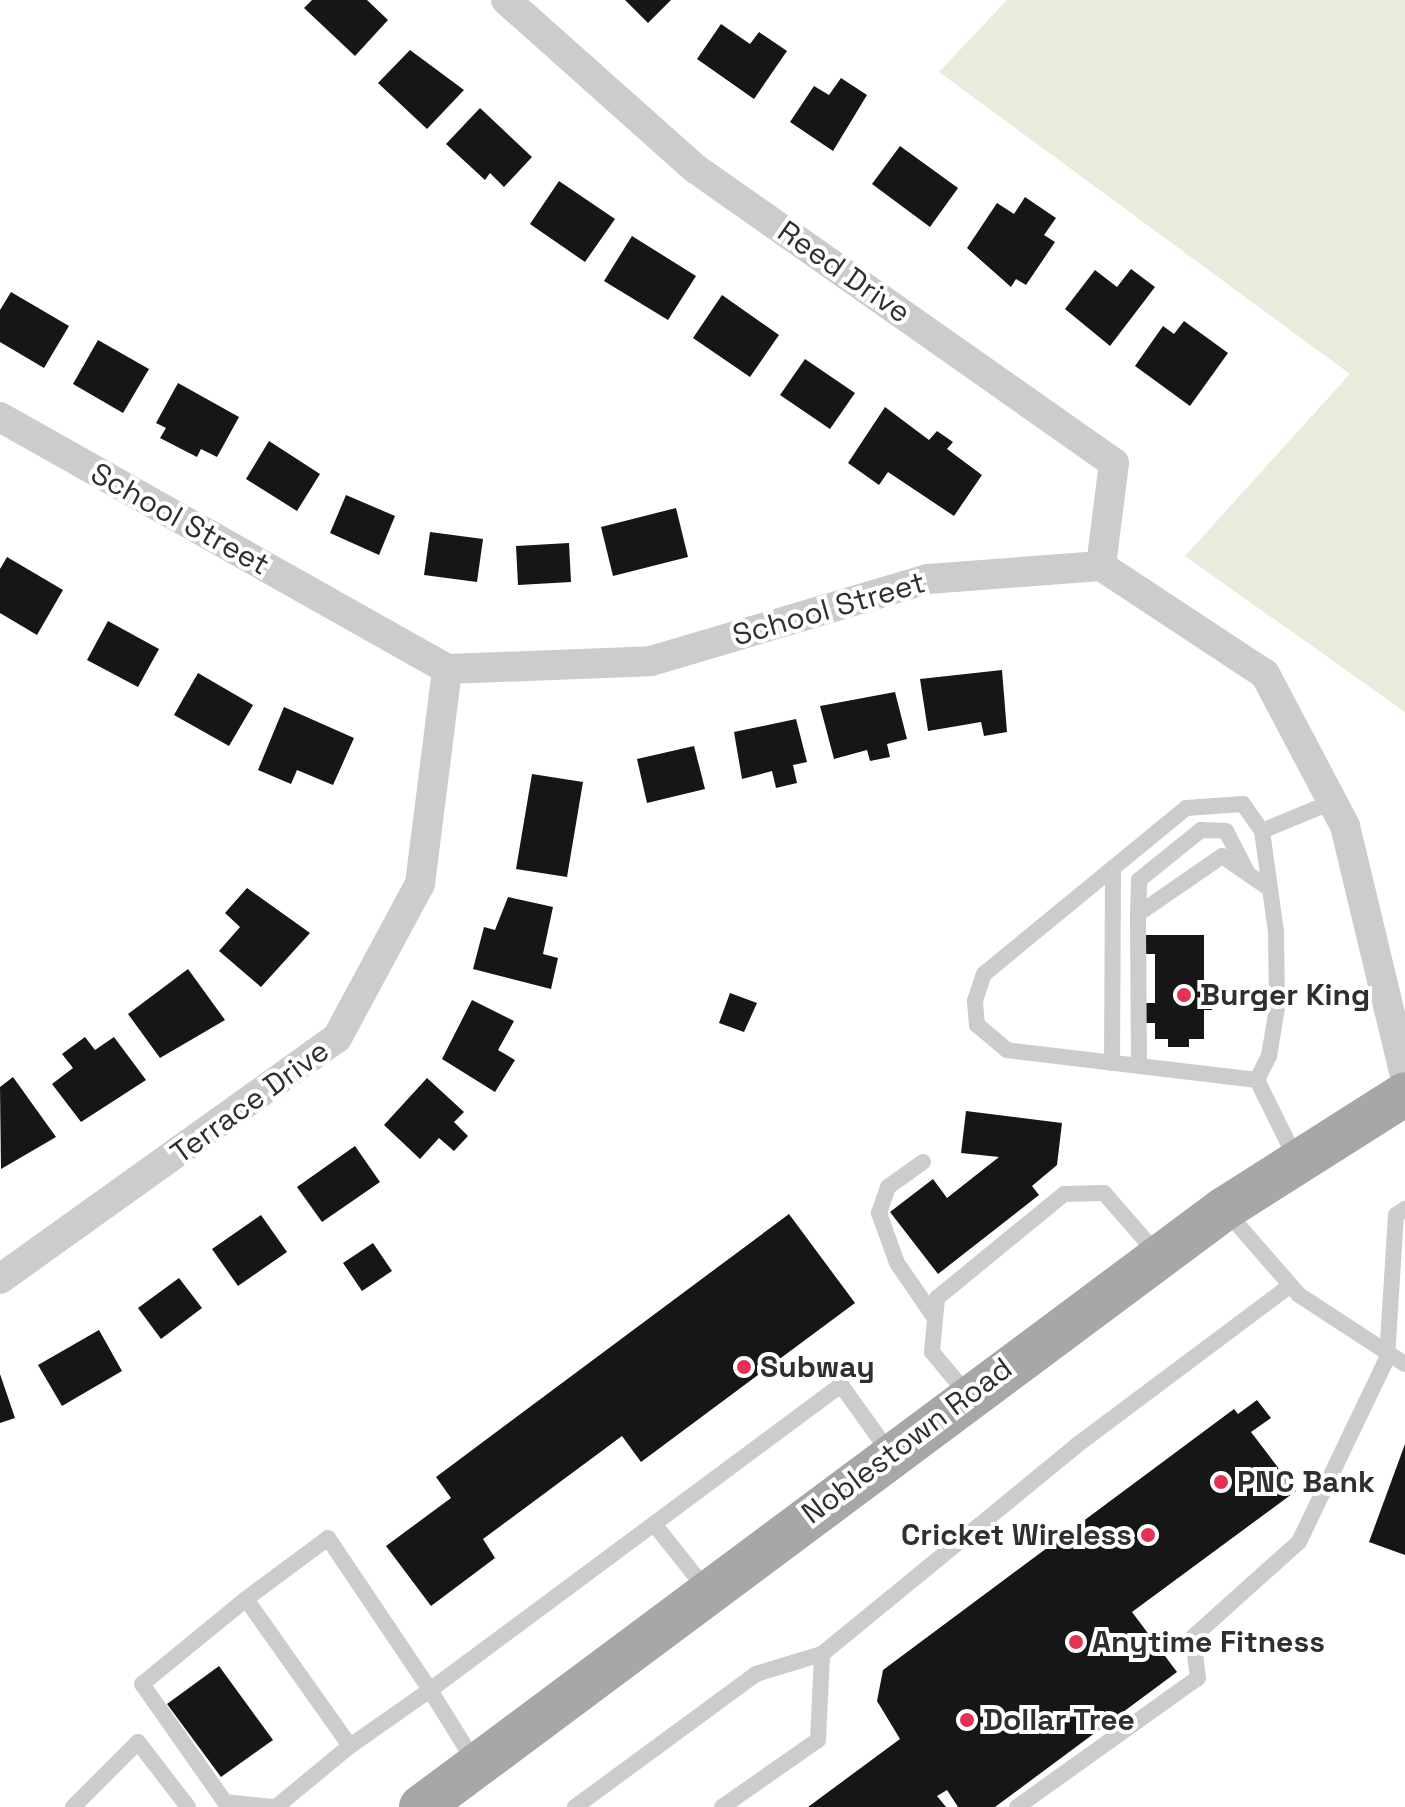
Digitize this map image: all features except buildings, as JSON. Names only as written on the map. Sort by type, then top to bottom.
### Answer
[{"type":"main road","name":"Noblestown Road","points":[[430,1804],[889,1452],[1295,1157],[1405,1094]]},
{"type":"street","name":"Reed Drive","points":[[506,0],[696,169],[1114,463],[1101,566]]},
{"type":"street","name":"School Street","points":[[0,417],[447,669],[651,661],[928,579],[1101,566]]},
{"type":"street","points":[[1101,566],[1265,674],[1345,826],[1405,1076]]},
{"type":"street","name":"Terrace Drive","points":[[0,1279],[337,1038],[420,884],[447,669]]},
{"type":"lane","points":[[1262,831],[1332,802]]},
{"type":"lane","points":[[1257,1080],[1007,1050],[977,1025],[975,1001],[984,974],[1186,808],[1243,804],[1262,831],[1270,889],[1277,1008],[1257,1080],[1295,1157]]},
{"type":"lane","points":[[1139,1066],[1139,880],[1201,830],[1226,831],[1248,874]]},
{"type":"lane","points":[[1138,914],[1222,856],[1270,889]]},
{"type":"lane","points":[[1112,1063],[1113,868]]},
{"type":"lane","points":[[923,1162],[888,1187],[879,1213],[897,1263],[932,1314]]},
{"type":"lane","points":[[968,1395],[932,1352],[932,1314],[946,1285],[1064,1194],[1086,1190],[1111,1198],[1159,1256]]},
{"type":"lane","points":[[1224,1209],[1291,1285],[1387,1358],[1405,1364]]},
{"type":"lane","points":[[1017,1807],[1198,1678],[1193,1637],[1299,1542],[1387,1358],[1396,1215],[1405,1209]]},
{"type":"lane","points":[[575,1807],[756,1674],[822,1654],[1077,1445],[1291,1285]]},
{"type":"lane","points":[[477,1765],[430,1690],[328,1538],[246,1599],[142,1684],[225,1802],[274,1807],[350,1746],[430,1690],[841,1385],[889,1452]]},
{"type":"lane","points":[[654,1524],[708,1592]]},
{"type":"lane","points":[[246,1599],[350,1746]]},
{"type":"lane","points":[[722,1807],[818,1740],[822,1654]]},
{"type":"lane","points":[[73,1807],[138,1742],[188,1807]]},
{"type":"shaded area","points":[[1007,0],[1405,0],[1405,712],[1185,556],[1350,374],[939,72]]},
{"type":"place","name":"Burger King","points":[[1184,995]]},
{"type":"place","name":"Subway","points":[[744,1367]]},
{"type":"place","name":"PNC Bank","points":[[1221,1482]]},
{"type":"place","name":"Cricket Wireless","points":[[1148,1535]]},
{"type":"place","name":"Anytime Fitness","points":[[1076,1642]]},
{"type":"place","name":"Dollar Tree","points":[[967,1720]]}]
